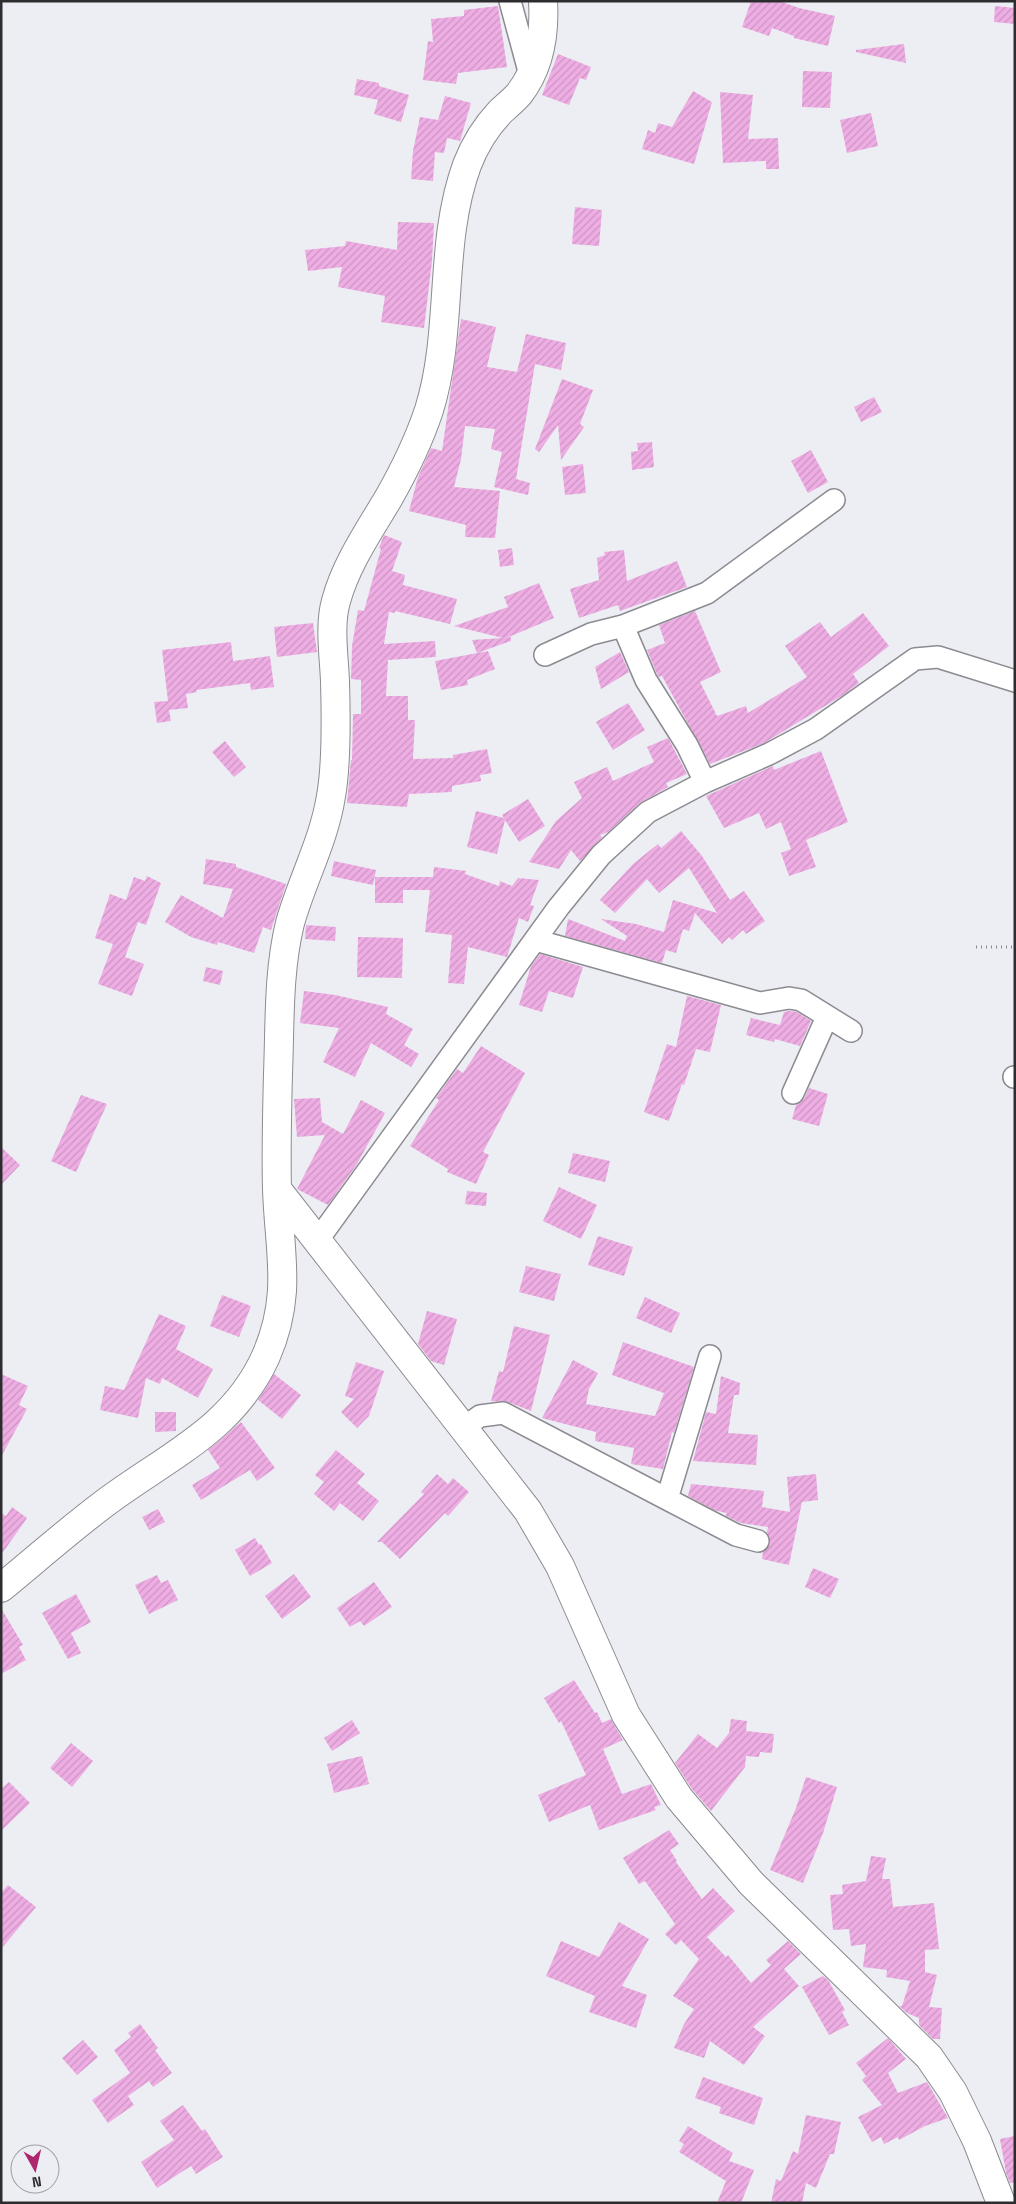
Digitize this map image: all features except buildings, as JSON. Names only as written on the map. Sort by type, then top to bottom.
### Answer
[{"type":"main road","points":[[1,1588],[106,1503],[205,1434],[239,1401],[264,1359],[281,1312],[284,1279],[277,1189],[282,969],[290,926],[302,887],[316,853],[332,796],[336,688],[334,606],[343,580],[391,493],[428,414],[436,384],[444,337],[447,266],[452,220],[466,167],[479,137],[519,94],[530,76],[541,47],[544,26],[543,1]]},
{"type":"main road","points":[[277,1189],[528,1511],[560,1566],[626,1715],[679,1798],[751,1884],[929,2057],[953,2092],[977,2141],[1000,2203]]},
{"type":"street","points":[[510,1],[530,76]]},
{"type":"street","points":[[544,655],[591,634],[624,626],[707,592],[834,500]]},
{"type":"street","points":[[624,626],[646,680],[687,745],[705,782]]},
{"type":"street","points":[[317,1241],[535,940],[601,855],[648,812],[705,782],[769,754],[816,729],[915,659],[938,657],[1015,681]]},
{"type":"street","points":[[535,940],[760,1003],[788,998],[801,1000],[851,1031]]},
{"type":"street","points":[[793,1093],[827,1017]]},
{"type":"street","points":[[667,1499],[710,1356]]},
{"type":"street","points":[[463,1428],[480,1416],[503,1413],[736,1535],[758,1541]]},
{"type":"path","points":[[976,947],[1015,947]]}]
